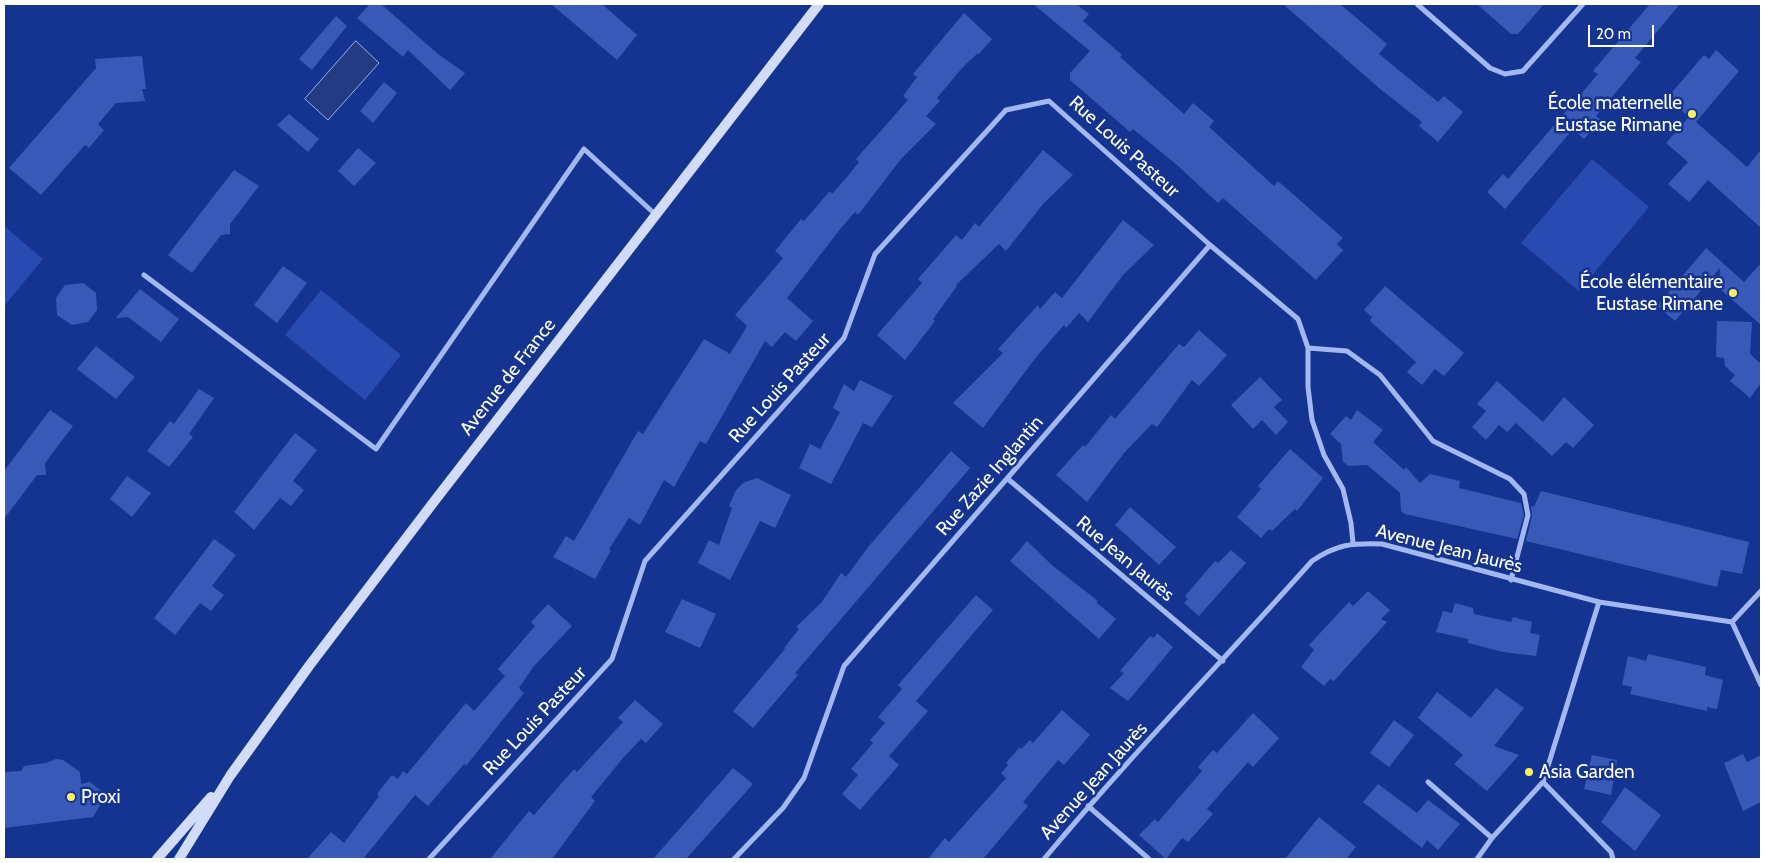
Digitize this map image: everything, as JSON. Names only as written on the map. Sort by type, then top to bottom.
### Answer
[{"type":"main road","name":"Avenue de France","points":[[157,859],[230,776],[436,498],[818,4]]},
{"type":"main road","name":"Avenue de France","points":[[179,859],[230,776]]},
{"type":"street","points":[[1417,4],[1490,68],[1505,74],[1523,71],[1582,4]]},
{"type":"street","name":"Rue Louis Pasteur","points":[[429,859],[612,659],[645,561],[844,338],[874,254],[1006,110],[1049,101],[1210,245]]},
{"type":"street","points":[[144,275],[376,449],[584,149],[656,215]]},
{"type":"street","points":[[1210,245],[1298,319],[1308,348],[1308,387],[1312,420],[1324,455],[1343,489],[1351,522],[1353,543]]},
{"type":"street","name":"Rue Zazie Inglantin","points":[[734,859],[783,808],[804,778],[844,666],[1210,245]]},
{"type":"street","points":[[1308,348],[1346,351],[1380,375],[1432,441],[1510,479],[1524,494],[1528,515],[1511,580]]},
{"type":"street","name":"Rue Jean Jaurès","points":[[1008,479],[1223,661]]},
{"type":"street","name":"Avenue Jean Jaurès","points":[[1044,859],[1088,806],[1223,661],[1312,561],[1328,550],[1353,543],[1382,544],[1599,602],[1732,622]]},
{"type":"street","points":[[1761,590],[1732,622],[1761,686]]},
{"type":"street","points":[[1477,859],[1492,838],[1543,782],[1599,602]]},
{"type":"street","points":[[1428,782],[1492,838]]},
{"type":"street","points":[[1543,782],[1611,852],[1613,859]]},
{"type":"street","points":[[1088,806],[1149,859]]},
{"type":"shaded area","points":[[356,41],[379,63],[328,120],[305,99]]},
{"type":"shaded area","points":[[1592,159],[1649,207],[1579,291],[1521,243]]},
{"type":"shaded area","points":[[4,226],[43,259],[4,306]]},
{"type":"shaded area","points":[[321,290],[401,355],[365,400],[285,335]]},
{"type":"building","points":[[370,4],[381,4],[438,54],[465,73],[450,90],[408,50],[403,57],[357,18]]},
{"type":"building","points":[[551,4],[602,4],[637,35],[617,60]]},
{"type":"building","points":[[1033,4],[1076,4],[1089,14],[1083,21],[1122,55],[1120,57],[1184,114],[1193,103],[1214,121],[1209,127],[1274,186],[1278,181],[1343,238],[1337,244],[1343,250],[1316,280],[1223,198],[1218,203],[1177,165],[1133,129],[1130,132],[1070,80],[1070,73],[1090,51]]},
{"type":"building","points":[[1283,4],[1340,4],[1387,44],[1379,54],[1438,102],[1444,96],[1463,112],[1438,142],[1419,126],[1422,122],[1379,88]]},
{"type":"building","points":[[1477,4],[1544,4],[1518,34],[1511,34]]},
{"type":"building","points":[[1650,4],[1680,4],[1635,58],[1641,62],[1596,116],[1601,120],[1584,139],[1573,129],[1505,209],[1487,192],[1503,174],[1508,179],[1598,74],[1593,71]]},
{"type":"building","points":[[964,13],[992,39],[979,54],[963,67],[937,98],[940,101],[926,116],[936,124],[901,159],[858,215],[855,212],[841,228],[787,298],[813,321],[796,341],[785,332],[772,347],[765,341],[706,444],[700,441],[674,487],[664,480],[640,525],[629,518],[609,549],[611,550],[595,579],[553,557],[566,536],[574,541],[638,431],[643,434],[704,339],[730,354],[747,326],[735,315],[783,258],[775,251],[801,219],[804,221],[830,191],[832,194],[859,162],[856,159],[908,100],[903,96],[917,77],[913,74]]},
{"type":"building","points":[[336,16],[347,26],[312,70],[299,59]]},
{"type":"building","points":[[1716,50],[1739,71],[1696,122],[1747,167],[1761,150],[1761,228],[1708,180],[1689,202],[1668,184],[1688,162],[1666,143],[1689,117],[1667,98],[1704,55],[1709,59]]},
{"type":"building","points":[[142,56],[146,89],[142,89],[145,101],[116,103],[98,124],[104,130],[89,148],[85,145],[41,195],[9,168],[96,68],[95,59]]},
{"type":"building","points":[[384,82],[397,93],[373,123],[360,111]]},
{"type":"building","points":[[289,114],[319,139],[308,152],[277,125]]},
{"type":"building","points":[[358,148],[376,163],[354,186],[338,171]]},
{"type":"building","points":[[1043,150],[1073,175],[1043,204],[1006,251],[999,244],[956,285],[933,319],[935,321],[905,360],[877,335],[922,283],[918,279],[956,235],[962,240],[975,223],[979,227]]},
{"type":"building","points":[[234,170],[259,186],[230,224],[230,234],[221,235],[192,273],[168,255]]},
{"type":"building","points":[[1123,220],[1154,245],[1123,275],[1088,322],[1079,313],[1066,328],[1064,325],[1037,356],[983,428],[953,403],[1003,353],[998,349],[1038,305],[1040,309],[1055,292],[1062,298]]},
{"type":"building","points":[[1706,248],[1744,282],[1761,263],[1761,325],[1719,288],[1720,268],[1675,321],[1657,306]]},
{"type":"building","points":[[283,266],[307,283],[277,323],[254,305]]},
{"type":"building","points":[[83,283],[96,293],[97,310],[88,322],[72,325],[57,315],[56,298],[65,285]]},
{"type":"building","points":[[1385,286],[1464,353],[1444,376],[1435,369],[1422,385],[1407,372],[1416,362],[1370,321],[1372,317],[1364,310]]},
{"type":"building","points":[[140,289],[179,319],[161,342],[128,317],[116,318]]},
{"type":"building","points":[[1717,321],[1752,322],[1750,354],[1761,364],[1761,383],[1750,398],[1730,381],[1735,375],[1725,366],[1724,358],[1716,357]]},
{"type":"building","points":[[1199,330],[1227,355],[1199,386],[1192,380],[1157,427],[1152,424],[1124,453],[1087,502],[1056,475],[1083,445],[1085,447],[1111,415],[1115,419],[1179,344],[1184,347]]},
{"type":"building","points":[[96,346],[135,377],[116,399],[77,369]]},
{"type":"building","points":[[1260,377],[1282,400],[1274,407],[1288,422],[1276,435],[1262,420],[1253,429],[1231,405]]},
{"type":"building","points":[[860,380],[893,396],[872,427],[863,423],[831,484],[799,468],[810,444],[820,449],[840,412],[833,408],[844,384],[854,391]]},
{"type":"building","points":[[1497,381],[1543,422],[1564,397],[1594,425],[1573,448],[1566,442],[1552,456],[1516,423],[1507,432],[1499,425],[1486,440],[1472,427],[1486,411],[1477,404]]},
{"type":"building","points":[[199,389],[214,398],[189,434],[193,437],[169,467],[147,451],[170,421],[174,424]]},
{"type":"building","points":[[50,410],[73,426],[45,463],[46,475],[37,475],[4,519],[4,471]]},
{"type":"building","points":[[1357,410],[1383,430],[1373,442],[1404,470],[1406,467],[1420,483],[1430,474],[1460,481],[1459,488],[1521,503],[1524,515],[1517,539],[1405,514],[1401,511],[1400,493],[1367,465],[1349,466],[1343,462],[1341,444],[1330,434],[1346,416],[1351,420]]},
{"type":"building","points":[[295,433],[317,450],[293,481],[304,490],[291,506],[280,498],[254,530],[234,512]]},
{"type":"building","points":[[1290,449],[1323,478],[1297,511],[1295,509],[1272,531],[1269,529],[1261,538],[1237,517],[1261,489],[1258,486]]},
{"type":"building","points":[[951,451],[970,468],[795,673],[798,675],[753,728],[733,711],[785,649],[799,629],[796,627],[821,603],[841,573],[846,577],[869,546]]},
{"type":"building","points":[[127,476],[151,493],[132,517],[110,499]]},
{"type":"building","points":[[757,478],[791,495],[775,528],[760,521],[730,580],[698,563],[709,540],[719,545],[732,508],[729,506],[736,490],[743,483]]},
{"type":"building","points":[[1541,491],[1749,542],[1742,574],[1721,570],[1717,587],[1526,541],[1532,516],[1531,506],[1534,507]]},
{"type":"building","points":[[1130,507],[1176,547],[1159,565],[1115,525]]},
{"type":"building","points":[[214,539],[236,555],[212,586],[224,595],[211,611],[200,603],[175,635],[154,618]]},
{"type":"building","points":[[1027,541],[1053,566],[1098,601],[1096,602],[1116,619],[1099,639],[1010,561]]},
{"type":"building","points":[[1231,550],[1246,563],[1199,616],[1184,603],[1188,599],[1185,596],[1215,561],[1218,563]]},
{"type":"building","points":[[1368,591],[1390,610],[1381,619],[1387,622],[1334,681],[1330,679],[1324,686],[1301,667],[1314,650],[1309,645],[1349,602],[1353,606]]},
{"type":"building","points":[[976,595],[993,610],[916,701],[928,711],[889,756],[899,765],[860,810],[842,794],[858,775],[851,769],[873,743],[870,740],[885,723],[878,717],[902,689],[898,685]]},
{"type":"building","points":[[682,599],[716,614],[700,648],[665,632]]},
{"type":"building","points":[[1455,603],[1473,608],[1474,614],[1511,622],[1513,617],[1532,622],[1530,633],[1540,635],[1536,656],[1503,652],[1468,643],[1468,639],[1436,632],[1443,611],[1452,613]]},
{"type":"building","points":[[548,604],[572,626],[533,667],[519,688],[524,693],[466,766],[464,764],[428,806],[415,795],[363,859],[307,859],[331,832],[344,843],[392,775],[398,779],[403,771],[407,774],[466,703],[474,711],[505,676],[498,669],[535,626],[531,622]]},
{"type":"building","points":[[1157,633],[1173,647],[1128,701],[1110,688],[1124,673],[1120,671],[1150,636],[1154,638]]},
{"type":"building","points":[[1648,654],[1706,667],[1705,675],[1723,680],[1717,709],[1707,707],[1707,711],[1630,694],[1632,687],[1622,685],[1628,656],[1646,661]]},
{"type":"building","points":[[1496,688],[1524,708],[1494,746],[1519,755],[1487,791],[1454,764],[1463,755],[1418,718],[1437,692],[1471,718]]},
{"type":"building","points":[[635,700],[663,724],[646,743],[641,739],[623,758],[591,797],[595,801],[552,859],[490,859],[529,811],[534,815],[574,769],[577,772],[623,722],[618,718]]},
{"type":"building","points":[[1062,710],[1090,735],[1064,765],[1058,760],[1023,802],[1028,806],[983,859],[928,859],[945,838],[949,842],[1006,778],[1001,773],[1008,765],[1006,763],[1020,747],[1021,749],[1030,740],[1033,743]]},
{"type":"building","points":[[1253,713],[1279,738],[1253,767],[1248,762],[1207,809],[1213,814],[1188,842],[1182,838],[1166,859],[1139,835],[1155,819],[1158,822],[1202,771],[1198,767],[1213,750],[1217,753]]},
{"type":"building","points":[[1394,720],[1414,735],[1389,767],[1370,753]]},
{"type":"building","points":[[1743,754],[1747,762],[1761,755],[1761,802],[1743,811],[1724,763]]},
{"type":"building","points":[[1592,755],[1617,760],[1611,795],[1584,789]]},
{"type":"building","points":[[56,759],[63,760],[80,772],[81,784],[90,782],[106,795],[93,817],[4,828],[4,772],[21,771],[24,766],[46,763]]},
{"type":"building","points":[[733,768],[753,784],[686,859],[653,859]]},
{"type":"building","points":[[1378,784],[1417,813],[1428,800],[1460,824],[1438,850],[1427,840],[1422,848],[1363,802]]},
{"type":"building","points":[[1625,787],[1661,815],[1635,851],[1601,822]]},
{"type":"building","points":[[1319,817],[1356,847],[1346,859],[1285,859]]},
{"type":"place","name":"École maternelle Eustase Rimane","points":[[1692,114]]},
{"type":"place","name":"École élémentaire Eustase Rimane","points":[[1733,293]]},
{"type":"place","name":"Asia Garden","points":[[1529,772]]},
{"type":"place","name":"Proxi","points":[[71,797]]}]
